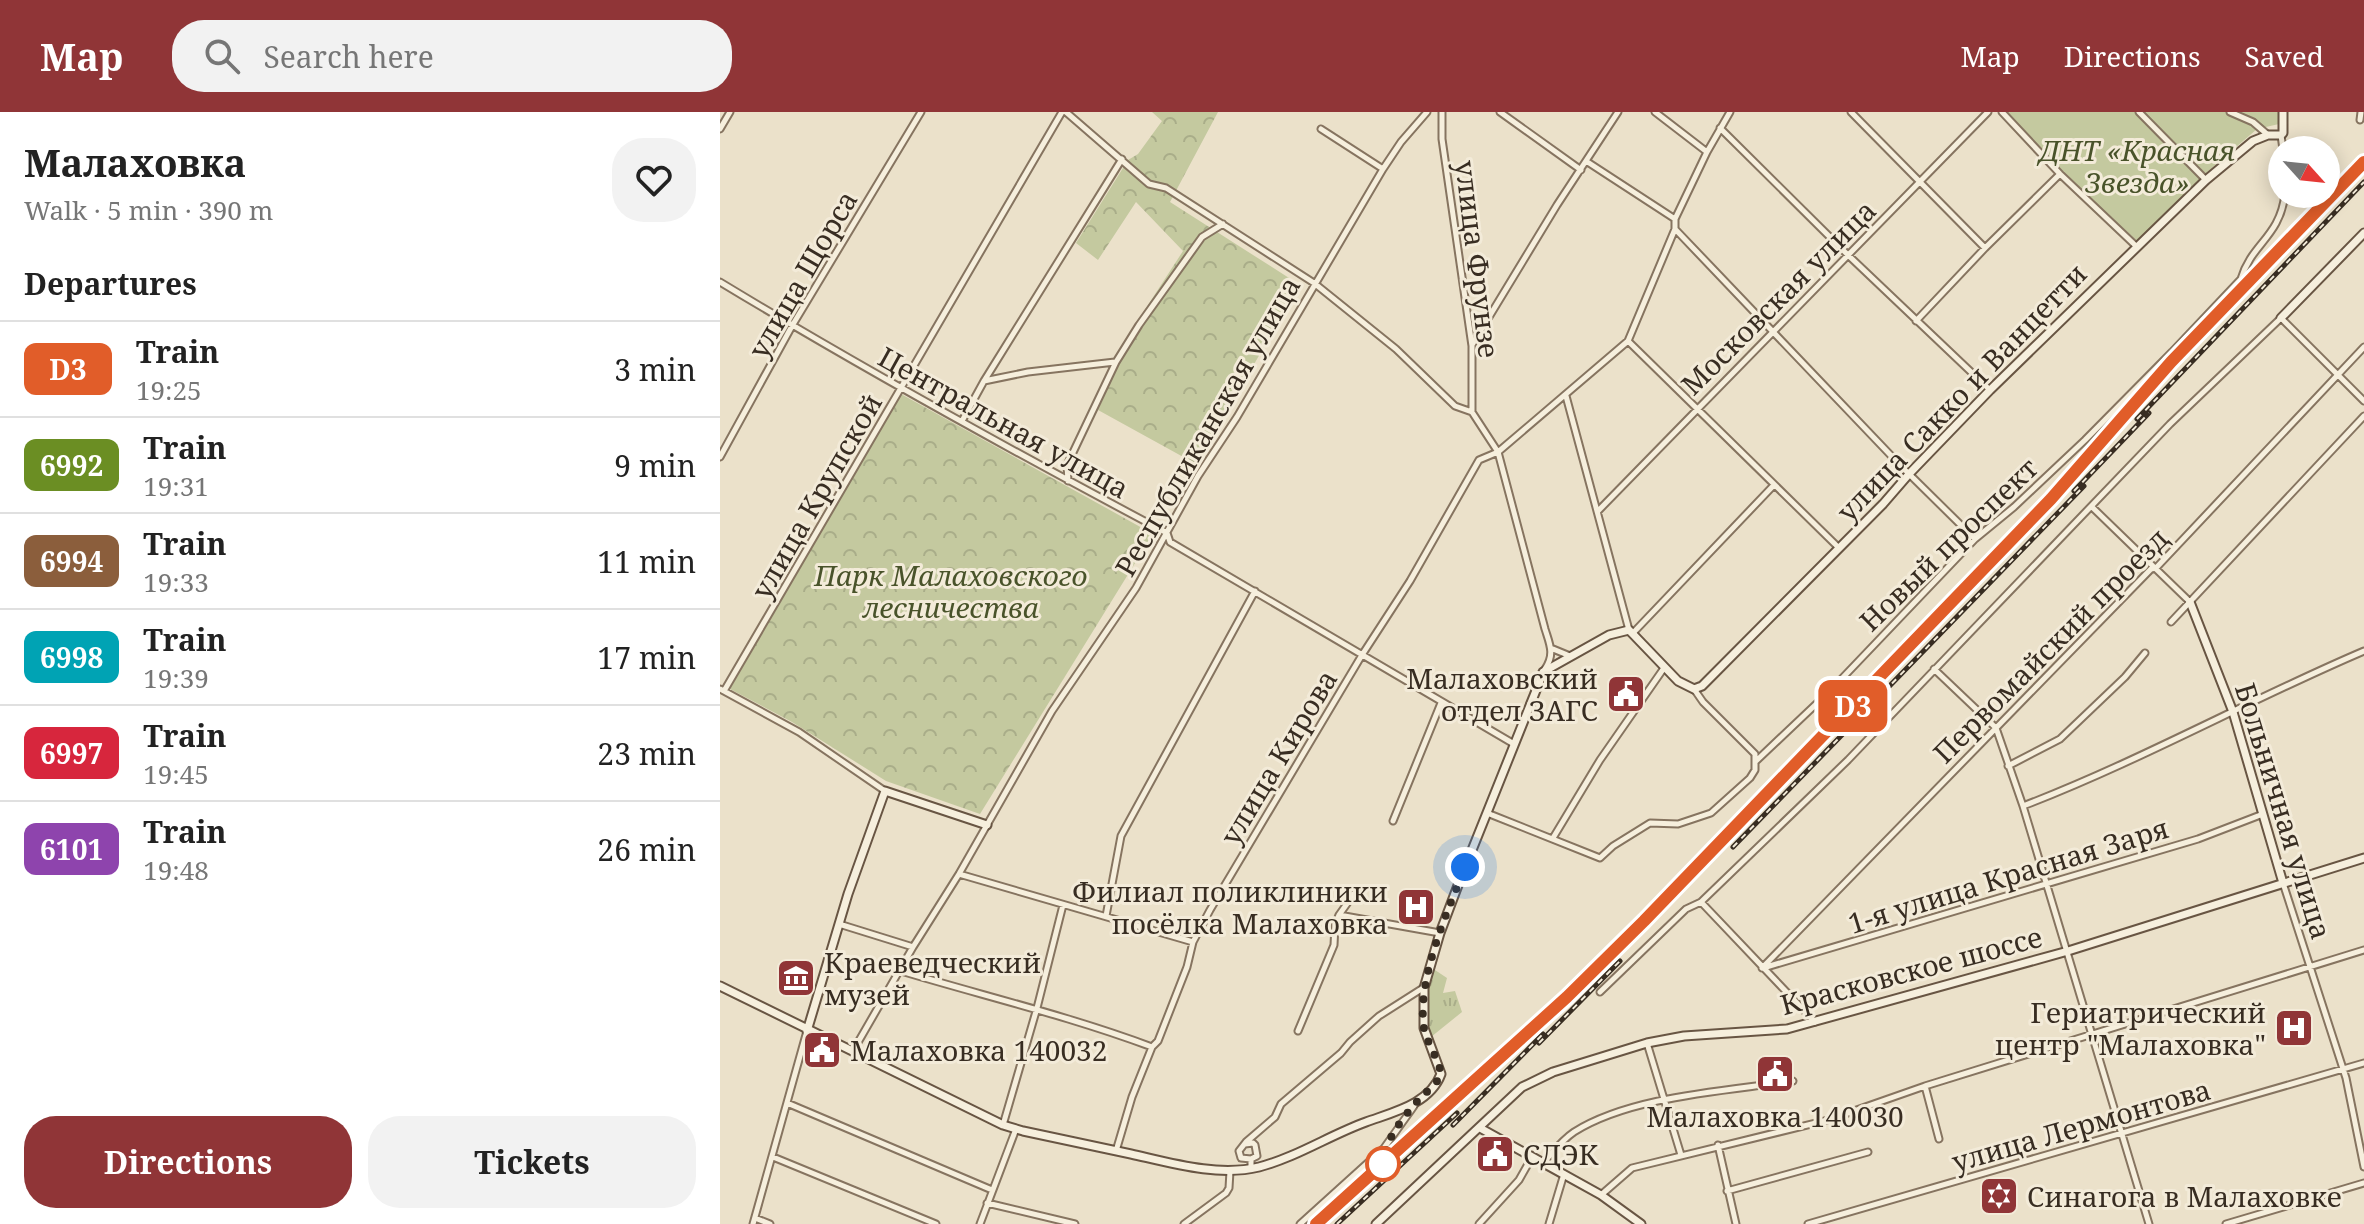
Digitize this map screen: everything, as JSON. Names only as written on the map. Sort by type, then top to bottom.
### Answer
[{"type":"main road","points":[[2268,135],[2281,135],[2284,130],[2283,112]]},
{"type":"main road","name":"улица Сакко и Ванцетти","points":[[1694,689],[1711,679],[1990,390],[2136,246],[2206,180],[2253,141],[2268,135]]},
{"type":"main road","points":[[2281,318],[2364,233]]},
{"type":"main road","name":"Больничная улица","points":[[2190,602],[2233,712],[2283,883]]},
{"type":"main road","points":[[720,986],[1003,1125],[1186,1166],[1251,1168],[1292,1155],[1403,1109],[1437,1082],[1441,1074],[1424,1028],[1424,988],[1440,933],[1543,672],[1609,635],[1631,632],[1678,681],[1694,689]]},
{"type":"main road","points":[[807,1031],[839,924],[885,791],[987,825]]},
{"type":"main road","name":"Красковское шоссе","points":[[1376,1224],[1515,1094],[1536,1079],[1553,1072],[1647,1043],[1684,1036],[1787,1029],[1815,1022],[2068,951],[2364,858]]},
{"type":"main road","points":[[1480,1128],[1601,1195],[1641,1224]]},
{"type":"street","points":[[720,129],[730,112]]},
{"type":"street","name":"улица Щорса","points":[[720,457],[792,326],[921,112]]},
{"type":"street","points":[[1064,112],[1149,184],[1166,188],[1314,283],[1396,349],[1455,406],[1472,412],[1498,452],[1553,649],[1543,672]]},
{"type":"street","name":"улица Крупской","points":[[722,690],[1064,112]]},
{"type":"street","name":"Республиканская улица","points":[[853,1051],[1052,711],[1136,588],[1198,476],[1237,417],[1383,169],[1427,112]]},
{"type":"street","name":"улица Фрунзе","points":[[1442,112],[1442,139],[1472,346],[1472,412]]},
{"type":"street","points":[[1500,112],[1581,170]]},
{"type":"street","points":[[1472,346],[1618,112]]},
{"type":"street","points":[[1655,112],[1707,152]]},
{"type":"street","points":[[1730,112],[1675,219],[1675,229],[1628,341],[1839,548]]},
{"type":"street","points":[[1851,112],[1985,248]]},
{"type":"street","name":"Московская улица","points":[[1598,511],[1988,112]]},
{"type":"street","points":[[2002,112],[2060,174],[2136,246]]},
{"type":"street","points":[[2139,112],[2206,180]]},
{"type":"street","points":[[2230,112],[2253,122],[2268,135]]},
{"type":"street","points":[[2360,120],[2361,112]]},
{"type":"street","points":[[1720,128],[1990,390]]},
{"type":"street","points":[[1321,129],[1383,169]]},
{"type":"street","points":[[961,421],[1122,159]]},
{"type":"street","points":[[1586,161],[1675,219]]},
{"type":"street","points":[[1916,321],[2060,174]]},
{"type":"street","name":"Новый проспект","points":[[1553,838],[1600,858],[1650,823],[1678,824],[1711,813],[1750,778],[1755,762],[1831,690],[1975,539],[2085,440],[2241,279],[2245,265],[2275,228],[2283,208]]},
{"type":"street","points":[[1068,482],[1067,465],[1116,362],[1202,237],[1223,224]]},
{"type":"street","points":[[1675,229],[1975,539]]},
{"type":"street","name":"Центральная улица","points":[[720,282],[901,389],[1167,533],[1170,542],[1514,744]]},
{"type":"street","points":[[1600,992],[1686,909],[1701,902],[1848,760],[2170,424],[2281,318],[2364,401]]},
{"type":"street","name":"улица Кирова","points":[[1116,1151],[1132,1097],[1152,1047],[1158,1041],[1187,967],[1193,942],[1362,655],[1410,581],[1479,460],[1498,452],[1628,341]]},
{"type":"street","name":"Первомайский проезд","points":[[1762,968],[2151,569],[2156,568],[2364,347]]},
{"type":"street","points":[[984,381],[1028,372],[1116,362]]},
{"type":"street","points":[[1566,396],[1631,632]]},
{"type":"street","points":[[2171,622],[2364,416]]},
{"type":"street","points":[[1631,632],[1774,485]]},
{"type":"street","name":"Больничная улица","points":[[2092,507],[2190,602]]},
{"type":"street","points":[[1106,916],[1121,836],[1255,591]]},
{"type":"street","points":[[1553,649],[1571,656]]},
{"type":"street","points":[[2023,806],[2075,785],[2364,651]]},
{"type":"street","points":[[2008,766],[2060,739],[2125,677],[2145,653]]},
{"type":"street","points":[[1486,812],[1553,838],[1600,760],[1664,668]]},
{"type":"street","points":[[1934,669],[1996,728],[2068,951],[2149,1224]]},
{"type":"street","points":[[1694,689],[1755,754],[1755,762]]},
{"type":"street","points":[[722,690],[799,732],[885,791]]},
{"type":"street","points":[[1393,821],[1441,703]]},
{"type":"street","name":"1-я улица Красная Заря","points":[[1762,968],[2198,839],[2263,814]]},
{"type":"street","points":[[959,874],[1193,942]]},
{"type":"street","name":"Больничная улица","points":[[2283,883],[2343,1070],[2364,1167]]},
{"type":"street","points":[[1298,1031],[1334,945],[1339,915],[1356,891]]},
{"type":"street","points":[[1701,902],[1815,1022]]},
{"type":"street","points":[[1003,1125],[1063,905]]},
{"type":"street","points":[[1339,915],[1440,933]]},
{"type":"street","points":[[839,924],[913,947]]},
{"type":"street","points":[[1601,1195],[1632,1168],[1828,1120],[2091,1033],[2364,950]]},
{"type":"street","points":[[901,971],[1037,1008],[1152,1047]]},
{"type":"street","points":[[1244,1144],[1253,1143],[1257,1156],[1244,1159],[1239,1151],[1244,1144],[1275,1117],[1281,1104],[1379,1016],[1424,988]]},
{"type":"street","points":[[770,1224],[754,1221],[807,1031]]},
{"type":"street","points":[[1647,1043],[1681,1155]]},
{"type":"street","name":"улица Лермонтова","points":[[1808,1224],[2364,1063]]},
{"type":"street","points":[[1543,1163],[1561,1142],[1575,1132],[1616,1113],[1664,1100],[1793,1081]]},
{"type":"street","points":[[1925,1086],[1939,1139]]},
{"type":"street","points":[[1300,1224],[1384,1148],[1416,1101]]},
{"type":"street","points":[[787,1103],[992,1190]]},
{"type":"street","points":[[980,1224],[1016,1129]]},
{"type":"street","points":[[1718,1145],[1736,1224]]},
{"type":"street","points":[[1727,1191],[1868,1152]]},
{"type":"street","points":[[773,1157],[936,1224]]},
{"type":"street","points":[[1479,1224],[1519,1180],[1532,1157]]},
{"type":"street","points":[[1251,1159],[1251,1168]]},
{"type":"street","points":[[1184,1224],[1226,1193],[1230,1169]]},
{"type":"street","points":[[1549,1224],[1564,1173]]},
{"type":"street","points":[[2226,1224],[2364,1183]]},
{"type":"street","points":[[987,1203],[1075,1224]]},
{"type":"green space","points":[[1152,112],[1218,112],[1170,202],[1300,285],[1196,464],[1098,410],[1135,325],[1183,251],[1136,202],[1098,260],[1076,243],[1128,160],[1138,154],[1162,121]]},
{"type":"green space","name":"ДНТ «Красная Звезда»","points":[[2006,112],[2279,112],[2279,124],[2257,129],[2206,173],[2137,241],[2061,172]]},
{"type":"green space","name":"Парк Малаховского лесничества","points":[[901,394],[1153,534],[980,814],[886,781],[792,722],[730,689]]},
{"type":"green space","points":[[1432,968],[1447,978],[1443,993],[1455,991],[1462,1012],[1431,1037],[1427,1003]]},
{"type":"railway","points":[[1316,1224],[1567,997],[1644,921],[2051,499],[2171,362],[2364,162]]},
{"type":"railway","points":[[2137,419],[2364,182]]},
{"type":"railway","points":[[2074,491],[2149,413]]},
{"type":"railway","points":[[1733,847],[2084,486]]},
{"type":"railway","points":[[1539,1043],[1620,961]]},
{"type":"railway","points":[[1453,1125],[1543,1034]]},
{"type":"railway","points":[[1337,1224],[1457,1113]]},
{"type":"train","name":"D3","points":[[1316,1224],[1567,997],[1644,921],[2051,499],[2171,362],[2364,162]]},
{"type":"place","name":"Малаховский отдел ЗАГС","points":[[1626,694]]},
{"type":"place","name":"Филиал поликлиники посёлка Малаховка","points":[[1416,907]]},
{"type":"place","name":"Краеведческий музей","points":[[796,978]]},
{"type":"place","name":"Гериатрический центр \"Малаховка\"","points":[[2294,1028]]},
{"type":"place","name":"Малаховка 140032","points":[[822,1050]]},
{"type":"place","name":"Малаховка 140030","points":[[1775,1074]]},
{"type":"place","name":"СДЭК","points":[[1495,1154]]},
{"type":"place","name":"Синагога в Малаховке","points":[[1999,1196]]},
{"type":"route","points":[[1383,1164],[1384,1148],[1416,1101],[1426,1094],[1441,1074],[1424,1028],[1424,988],[1440,933],[1465,867]]}]
